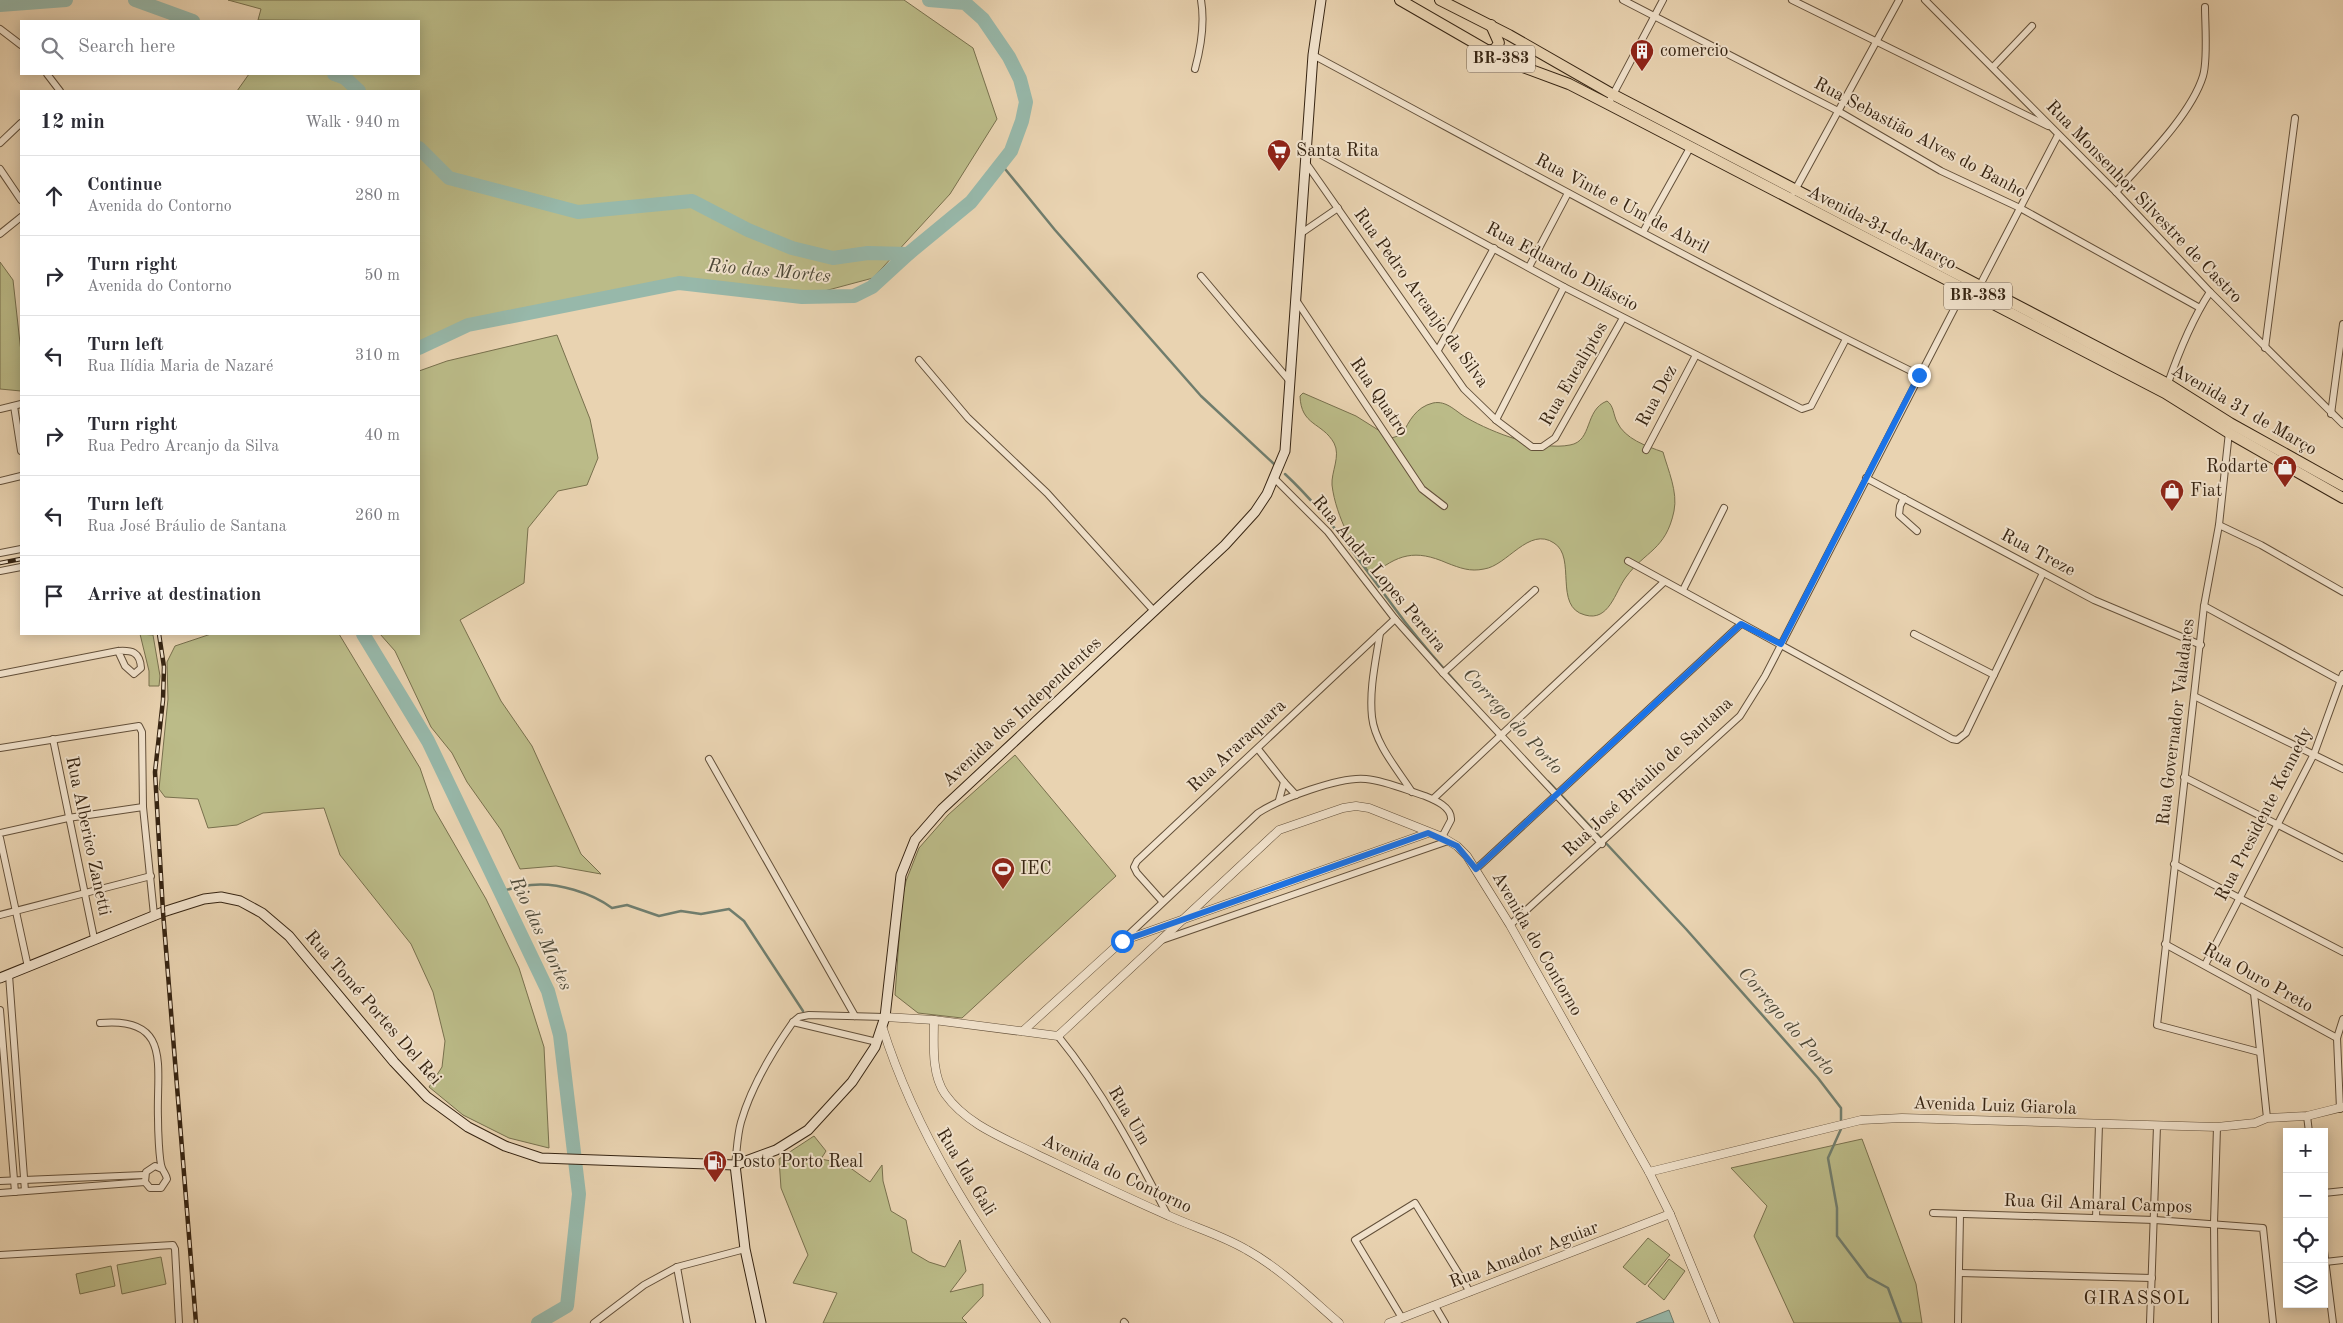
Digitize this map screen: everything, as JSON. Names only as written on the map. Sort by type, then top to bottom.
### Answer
[{"type":"main road","name":"Avenida 31 de Março","points":[[1400,0],[1504,60],[1610,99],[2167,389],[2343,498]]},
{"type":"main road","name":"Avenida 31 de Março","points":[[1440,0],[1491,25],[1610,99],[1691,146],[1793,194]]},
{"type":"main road","name":"Avenida dos Independentes","points":[[735,1165],[776,1150],[808,1130],[852,1082],[877,1042],[885,1017],[901,875],[915,840],[942,809],[1154,611],[1244,524],[1255,512],[1275,479],[1286,440],[1288,379],[1306,163],[1305,146],[1313,55],[1322,1]]},
{"type":"main road","points":[[1487,51],[1496,49],[1499,42],[1491,25]]},
{"type":"main road","name":"Avenida 31 de Março","points":[[2266,449],[2343,486]]},
{"type":"main road","name":"Rua Tomé Portes Del Rei","points":[[4,976],[154,915],[204,899],[221,897],[240,900],[262,913],[289,936],[394,1062],[427,1097],[468,1127],[505,1146],[541,1158],[735,1165]]},
{"type":"main road","points":[[735,1165],[745,1249],[761,1323]]},
{"type":"street","points":[[1195,69],[1201,49],[1203,11],[1201,0]]},
{"type":"street","name":"Rua Sebastião Alves do Banho","points":[[1623,0],[1838,111],[1941,171],[2020,208],[2200,308]]},
{"type":"street","points":[[1610,99],[1663,0]]},
{"type":"street","points":[[1792,0],[2051,128]]},
{"type":"street","points":[[1793,194],[1899,0]]},
{"type":"street","name":"Rua Monsenhor Silvestre de Castro","points":[[1925,0],[2116,192],[2265,348],[2343,424]]},
{"type":"street","points":[[2116,192],[2154,151],[2194,96],[2203,75],[2205,6]]},
{"type":"street","points":[[1993,67],[2032,26]]},
{"type":"street","points":[[0,29],[20,44]]},
{"type":"street","name":"Rua Vinte e Um de Abril","points":[[1313,55],[1568,193],[1846,339],[1919,375]]},
{"type":"street","points":[[48,75],[57,90]]},
{"type":"street","points":[[2265,348],[2295,118]]},
{"type":"street","points":[[0,143],[20,124]]},
{"type":"street","points":[[1977,290],[2058,135]]},
{"type":"street","name":"Rua Eduardo Diláscio","points":[[1305,146],[1564,287],[1802,409],[1811,406],[1846,339]]},
{"type":"street","points":[[1643,232],[1691,146]]},
{"type":"street","name":"Rua Pedro Arcanjo da Silva","points":[[1306,163],[1464,389],[1496,420],[1532,447],[1548,444]]},
{"type":"street","points":[[0,169],[20,199]]},
{"type":"street","points":[[1530,268],[1568,193]]},
{"type":"street","points":[[1299,234],[1338,208]]},
{"type":"street","points":[[0,234],[20,218]]},
{"type":"street","points":[[1438,350],[1494,248]]},
{"type":"street","points":[[1201,276],[1288,379]]},
{"type":"street","name":"Rua José Bráulio de Santana","points":[[1510,924],[1604,842],[1740,716],[1753,697],[1781,644],[1967,285]]},
{"type":"street","points":[[1496,420],[1564,287]]},
{"type":"street","points":[[2167,389],[2182,346],[2200,308],[2210,292]]},
{"type":"street","name":"Rua Quatro","points":[[1295,299],[1422,489],[1444,506]]},
{"type":"street","name":"Rua Eucaliptos","points":[[1548,444],[1555,438],[1624,318]]},
{"type":"street","points":[[2331,414],[2343,324]]},
{"type":"street","name":"Rua Dez","points":[[1646,450],[1696,355]]},
{"type":"street","points":[[919,360],[968,418],[1047,493],[1154,611]]},
{"type":"street","points":[[0,409],[18,405],[20,436]]},
{"type":"street","name":"Rua Governador Valadares","points":[[2229,428],[2218,525],[2204,606],[2157,1025],[2259,1052]]},
{"type":"street","points":[[0,480],[20,476]]},
{"type":"street","name":"Rua Treze","points":[[1866,478],[2094,600],[2201,645]]},
{"type":"street","name":"Rua André Lopes Pereira","points":[[1275,479],[1328,532],[1395,619],[1445,671],[1500,735],[1556,796],[1604,842]]},
{"type":"street","points":[[1904,498],[1900,506],[1899,515],[1917,531]]},
{"type":"street","points":[[1683,590],[1724,508]]},
{"type":"street","points":[[2218,525],[2261,546],[2343,592]]},
{"type":"street","points":[[0,553],[20,549]]},
{"type":"street","points":[[1628,561],[1952,739],[1957,740],[1966,733],[2042,573]]},
{"type":"street","points":[[0,571],[20,567]]},
{"type":"street","points":[[1433,799],[1664,582]]},
{"type":"street","points":[[1445,671],[1535,590]]},
{"type":"street","points":[[2204,606],[2342,682]]},
{"type":"street","name":"Rua Araraquara","points":[[1162,901],[1137,873],[1134,867],[1136,860],[1258,749],[1395,619]]},
{"type":"street","points":[[1476,869],[1741,624]]},
{"type":"street","points":[[1380,632],[1372,693],[1372,718],[1388,756],[1412,792]]},
{"type":"street","points":[[1914,634],[1994,676]]},
{"type":"street","points":[[0,674],[118,650]]},
{"type":"street","name":"Rua Presidente Kennedy","points":[[2205,965],[2314,754],[2342,682],[2343,674]]},
{"type":"street","points":[[2194,696],[2343,769]]},
{"type":"street","points":[[0,748],[139,726],[142,732],[144,807],[154,915]]},
{"type":"street","name":"Rua Alberico Zanetti","points":[[53,739],[94,938]]},
{"type":"street","points":[[1258,749],[1296,796]]},
{"type":"street","points":[[709,759],[856,1016]]},
{"type":"street","points":[[2184,777],[2343,858]]},
{"type":"street","points":[[1023,1031],[1122,941],[1258,812],[1279,800],[1357,778],[1377,781],[1433,799],[1448,810],[1452,816],[1445,839],[1161,940]]},
{"type":"street","points":[[1279,800],[1284,782]]},
{"type":"street","name":"Avenida do Contorno","points":[[1181,921],[1266,840],[1279,830],[1296,823],[1356,806],[1369,808],[1445,839],[1457,846],[1476,869],[1510,924],[1649,1172],[1670,1214],[1715,1323]]},
{"type":"street","points":[[0,833],[68,818],[144,807]]},
{"type":"street","points":[[1122,941],[1428,833]]},
{"type":"street","points":[[0,838],[28,967]]},
{"type":"street","points":[[2174,864],[2343,952]]},
{"type":"street","points":[[0,915],[151,876]]},
{"type":"street","points":[[735,1165],[741,1124],[757,1083],[793,1022],[798,1017],[809,1015],[856,1016],[934,1020],[1058,1036],[1181,921]]},
{"type":"street","name":"Rua Ouro Preto","points":[[2165,944],[2337,1038]]},
{"type":"street","points":[[4,976],[15,1060],[25,1191]]},
{"type":"street","points":[[2254,993],[2267,1118]]},
{"type":"street","points":[[0,1010],[15,1192]]},
{"type":"street","points":[[2342,1108],[2337,1038],[2343,1019]]},
{"type":"street","name":"Avenida do Contorno","points":[[934,1020],[935,1060],[940,1086],[969,1119],[991,1133],[1168,1216],[1246,1249],[1280,1271],[1339,1323]]},
{"type":"street","points":[[0,1181],[24,1179],[145,1179],[154,1189],[161,1188],[167,1179],[162,1169],[158,1119],[160,1076],[152,1036],[133,1024],[120,1021],[100,1023]]},
{"type":"street","points":[[793,1022],[877,1042]]},
{"type":"street","name":"Rua Ida Gali","points":[[882,1026],[900,1080],[916,1117],[968,1207],[1046,1323]]},
{"type":"street","name":"Rua Um","points":[[1058,1036],[1075,1056],[1113,1117],[1168,1216]]},
{"type":"street","points":[[4,1061],[15,1060]]},
{"type":"street","points":[[8,1106],[18,1106]]},
{"type":"street","name":"Avenida Luiz Giarola","points":[[1649,1172],[1861,1120],[1902,1118],[2217,1127],[2254,1123],[2267,1118],[2307,1116],[2342,1108]]},
{"type":"street","points":[[2307,1116],[2308,1128]]},
{"type":"street","points":[[2096,1218],[2099,1124]]},
{"type":"street","points":[[2150,1323],[2157,1126]]},
{"type":"street","points":[[2215,1323],[2214,1223],[2217,1127]]},
{"type":"street","points":[[145,1179],[152,1167],[162,1169]]},
{"type":"street","points":[[0,1193],[145,1179]]},
{"type":"street","points":[[2328,1193],[2343,1191]]},
{"type":"street","points":[[1402,1318],[1355,1240],[1415,1203],[1470,1292]]},
{"type":"street","name":"Rua Gil Amaral Campos","points":[[1933,1213],[2155,1220],[2263,1228],[2273,1323]]},
{"type":"street","name":"Rua Amador Aguiar","points":[[1389,1323],[1670,1214]]},
{"type":"street","points":[[1958,1323],[1960,1215]]},
{"type":"street","points":[[0,1255],[173,1245],[175,1249],[179,1323]]},
{"type":"street","points":[[598,1321],[644,1285],[677,1267],[745,1249]]},
{"type":"street","points":[[2328,1262],[2343,1260]]},
{"type":"street","points":[[2326,1263],[2333,1323]]},
{"type":"street","points":[[677,1267],[687,1323]]},
{"type":"street","points":[[1960,1273],[2152,1278]]},
{"type":"street","points":[[1435,1306],[1445,1323]]},
{"type":"green space","points":[[228,0],[904,0],[973,48],[997,119],[950,194],[873,278],[802,297],[679,283],[468,325],[420,342],[420,90],[238,90],[248,75],[420,75],[420,20],[258,20],[261,9]]},
{"type":"green space","points":[[0,262],[13,280],[20,343],[20,391],[0,389]]},
{"type":"green space","points":[[557,335],[590,419],[598,458],[587,485],[558,491],[528,528],[524,583],[460,620],[501,701],[532,746],[581,854],[601,874],[556,866],[520,869],[501,830],[467,782],[452,753],[431,727],[395,651],[381,635],[420,635],[420,371],[447,361]]},
{"type":"green space","points":[[1303,393],[1356,416],[1391,438],[1402,435],[1410,420],[1422,408],[1433,403],[1443,403],[1478,424],[1503,435],[1531,443],[1558,446],[1570,445],[1582,438],[1595,411],[1607,401],[1612,408],[1617,422],[1625,433],[1637,441],[1663,452],[1675,496],[1674,511],[1670,524],[1660,542],[1626,577],[1606,610],[1593,616],[1585,615],[1575,610],[1570,602],[1561,550],[1554,543],[1545,539],[1536,539],[1527,543],[1493,566],[1484,569],[1465,569],[1436,559],[1416,555],[1398,559],[1371,576],[1347,533],[1334,497],[1332,480],[1336,448],[1329,436],[1308,419],[1304,413],[1300,396]]},
{"type":"green space","points":[[140,635],[153,635],[160,676],[159,686],[149,686],[149,671]]},
{"type":"green space","points":[[208,635],[340,635],[420,768],[434,809],[486,899],[519,968],[544,1047],[549,1148],[509,1138],[463,1115],[429,1087],[442,1067],[445,1041],[433,992],[411,944],[340,855],[324,808],[263,813],[237,825],[208,828],[198,799],[165,797],[159,789],[168,699],[167,662],[175,646]]},
{"type":"green space","name":"IEC","points":[[1015,755],[1116,876],[962,1018],[918,1013],[895,995],[902,899],[906,881],[919,848],[948,815]]},
{"type":"green space","points":[[814,1136],[826,1151],[821,1159],[831,1161],[837,1168],[849,1167],[870,1182],[882,1165],[883,1181],[891,1211],[906,1220],[912,1252],[929,1262],[945,1267],[960,1240],[966,1271],[950,1292],[983,1284],[983,1296],[962,1318],[967,1323],[823,1323],[837,1293],[793,1283],[808,1255],[781,1188],[779,1159]]},
{"type":"green space","points":[[1862,1139],[1916,1284],[1922,1323],[1794,1323],[1754,1236],[1767,1206],[1731,1168]]},
{"type":"green space","points":[[1648,1238],[1670,1255],[1645,1285],[1623,1267]]},
{"type":"green space","points":[[161,1257],[166,1284],[122,1294],[117,1265]]},
{"type":"green space","points":[[1669,1259],[1685,1271],[1664,1300],[1648,1286]]},
{"type":"green space","points":[[111,1266],[115,1286],[80,1294],[76,1274]]},
{"type":"shaded area","points":[[1669,1310],[1674,1323],[1636,1323]]},
{"type":"waterway","points":[[0,5],[66,0]]},
{"type":"waterway","points":[[135,0],[190,20]]},
{"type":"waterway","name":"Rio das Mortes","points":[[420,348],[468,325],[679,283],[802,297],[854,296],[872,287],[908,254],[971,202],[1011,151],[1022,121],[1026,102],[1020,79],[1009,57],[983,19],[965,3],[929,0]]},
{"type":"waterway","points":[[337,75],[345,78],[358,90]]},
{"type":"waterway","points":[[420,149],[449,178],[578,212],[692,201],[748,230],[792,248],[833,258],[868,253],[908,254]]},
{"type":"waterway","points":[[1001,164],[1055,230],[1201,396],[1274,464]]},
{"type":"waterway","name":"Corrego do Porto","points":[[1285,474],[1333,527],[1405,622],[1462,689]]},
{"type":"waterway","name":"Rio das Mortes","points":[[364,635],[428,741],[548,991],[560,1035],[579,1194],[567,1306],[538,1323]]},
{"type":"waterway","name":"Corrego do Porto","points":[[1548,781],[1686,929],[1818,1078],[1841,1108],[1841,1120]]},
{"type":"waterway","points":[[501,891],[531,885],[552,885],[584,893],[612,908],[627,905],[659,916],[681,911],[701,914],[729,909],[744,921],[803,1011]]},
{"type":"waterway","name":"Corrego do Porto","points":[[1841,1129],[1828,1158],[1837,1208],[1837,1236],[1868,1277],[1888,1288],[1901,1323]]},
{"type":"railway","points":[[0,563],[20,559]]},
{"type":"railway","points":[[159,635],[164,667],[163,700],[155,772],[163,912],[196,1323]]},
{"type":"place","name":"comercio","points":[[1642,72]]},
{"type":"place","name":"Santa Rita","points":[[1279,172]]},
{"type":"place","name":"Rodarte","points":[[2285,488]]},
{"type":"place","name":"Fiat","points":[[2172,512]]},
{"type":"place","name":"IEC","points":[[1003,890]]},
{"type":"place","name":"Posto Porto Real","points":[[715,1183]]},
{"type":"district","name":"GIRASSOL","points":[[2137,1299]]},
{"type":"route","points":[[1122,941],[1428,833],[1442,837],[1457,846],[1476,869],[1741,624],[1781,644],[1919,375]]}]
